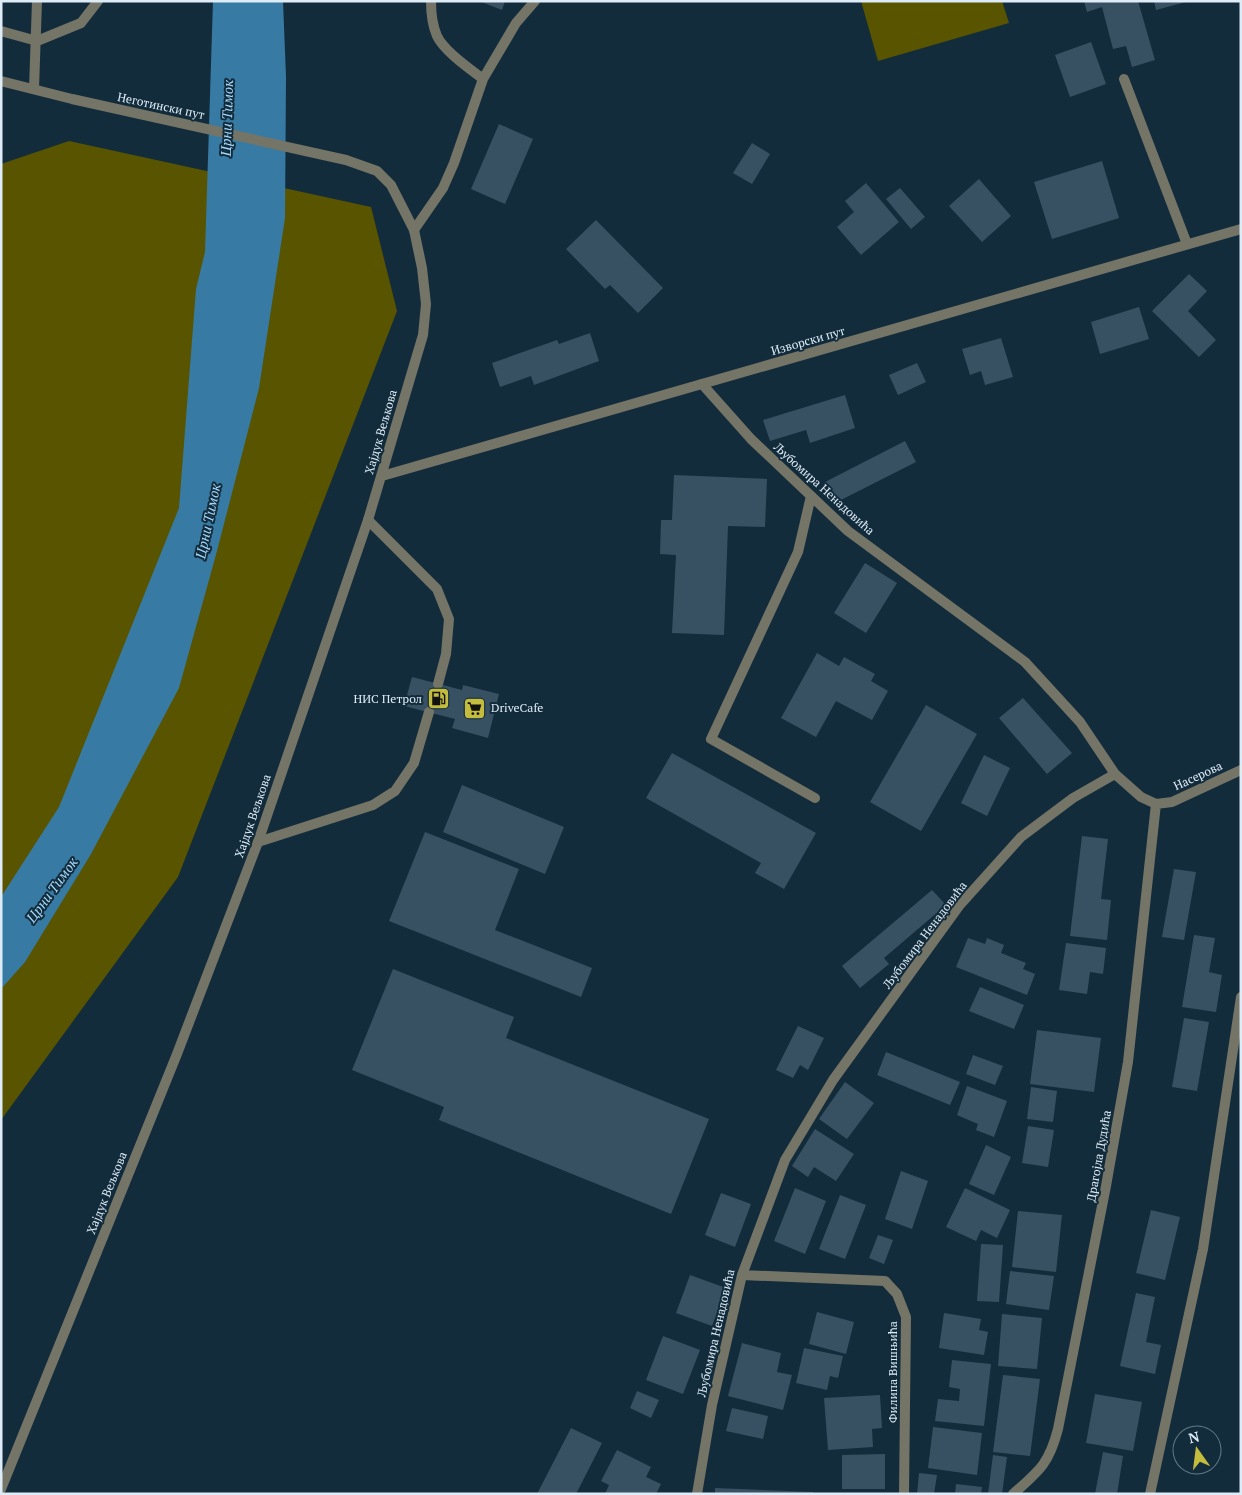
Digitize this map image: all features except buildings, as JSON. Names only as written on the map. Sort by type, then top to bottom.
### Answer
[{"type":"street","points":[[34,89],[37,1]]},
{"type":"street","points":[[1,32],[37,41],[81,23],[98,1]]},
{"type":"street","points":[[431,1],[437,37],[454,57],[483,79]]},
{"type":"street","points":[[414,230],[442,188],[454,163],[483,79],[516,22],[535,1]]},
{"type":"street","points":[[1124,79],[1187,244]]},
{"type":"street","name":"Неготински пут","points":[[1,81],[72,99],[346,160]]},
{"type":"street","name":"Хајдук Вељкова","points":[[1,1490],[177,1054],[258,842],[368,520],[423,335],[426,304],[422,268],[414,230],[392,185],[378,171],[346,160]]},
{"type":"street","name":"Изворски пут","points":[[382,476],[1241,229]]},
{"type":"street","name":"Љубомира Ненадовића","points":[[697,1494],[712,1405],[742,1275],[785,1160],[833,1080],[959,906],[1021,837],[1073,798],[1115,774],[1080,722],[1025,662],[848,531],[751,439],[702,384]]},
{"type":"street","points":[[811,496],[798,552],[711,739],[816,798]]},
{"type":"street","points":[[368,520],[437,589],[449,619],[446,654],[438,684]]},
{"type":"street","points":[[258,842],[373,805],[395,791],[414,763],[429,712]]},
{"type":"street","name":"Насерова","points":[[1156,804],[1172,802],[1241,770]]},
{"type":"street","points":[[1115,774],[1141,797],[1156,804]]},
{"type":"street","name":"Драгојла Дудића","points":[[1013,1494],[1044,1465],[1054,1447],[1058,1429],[1106,1186],[1128,1062],[1156,804]]},
{"type":"street","points":[[1150,1494],[1203,1249],[1241,997]]},
{"type":"street","name":"Филипа Вишњића","points":[[742,1275],[885,1281],[897,1294],[906,1317],[904,1494]]},
{"type":"shaded area","points":[[861,1],[1002,1],[1009,23],[878,61]]},
{"type":"shaded area","points":[[69,141],[371,207],[397,311],[178,877],[1,1120],[1,164]]},
{"type":"water","name":"Црни Тимок","points":[[213,1],[283,1],[286,77],[285,218],[259,388],[179,688],[91,854],[25,962],[1,989],[1,897],[59,807],[179,508],[196,289],[205,252]]},
{"type":"place","name":"НИС Петрол","points":[[438,699]]},
{"type":"place","name":"DriveCafe","points":[[475,708]]}]
